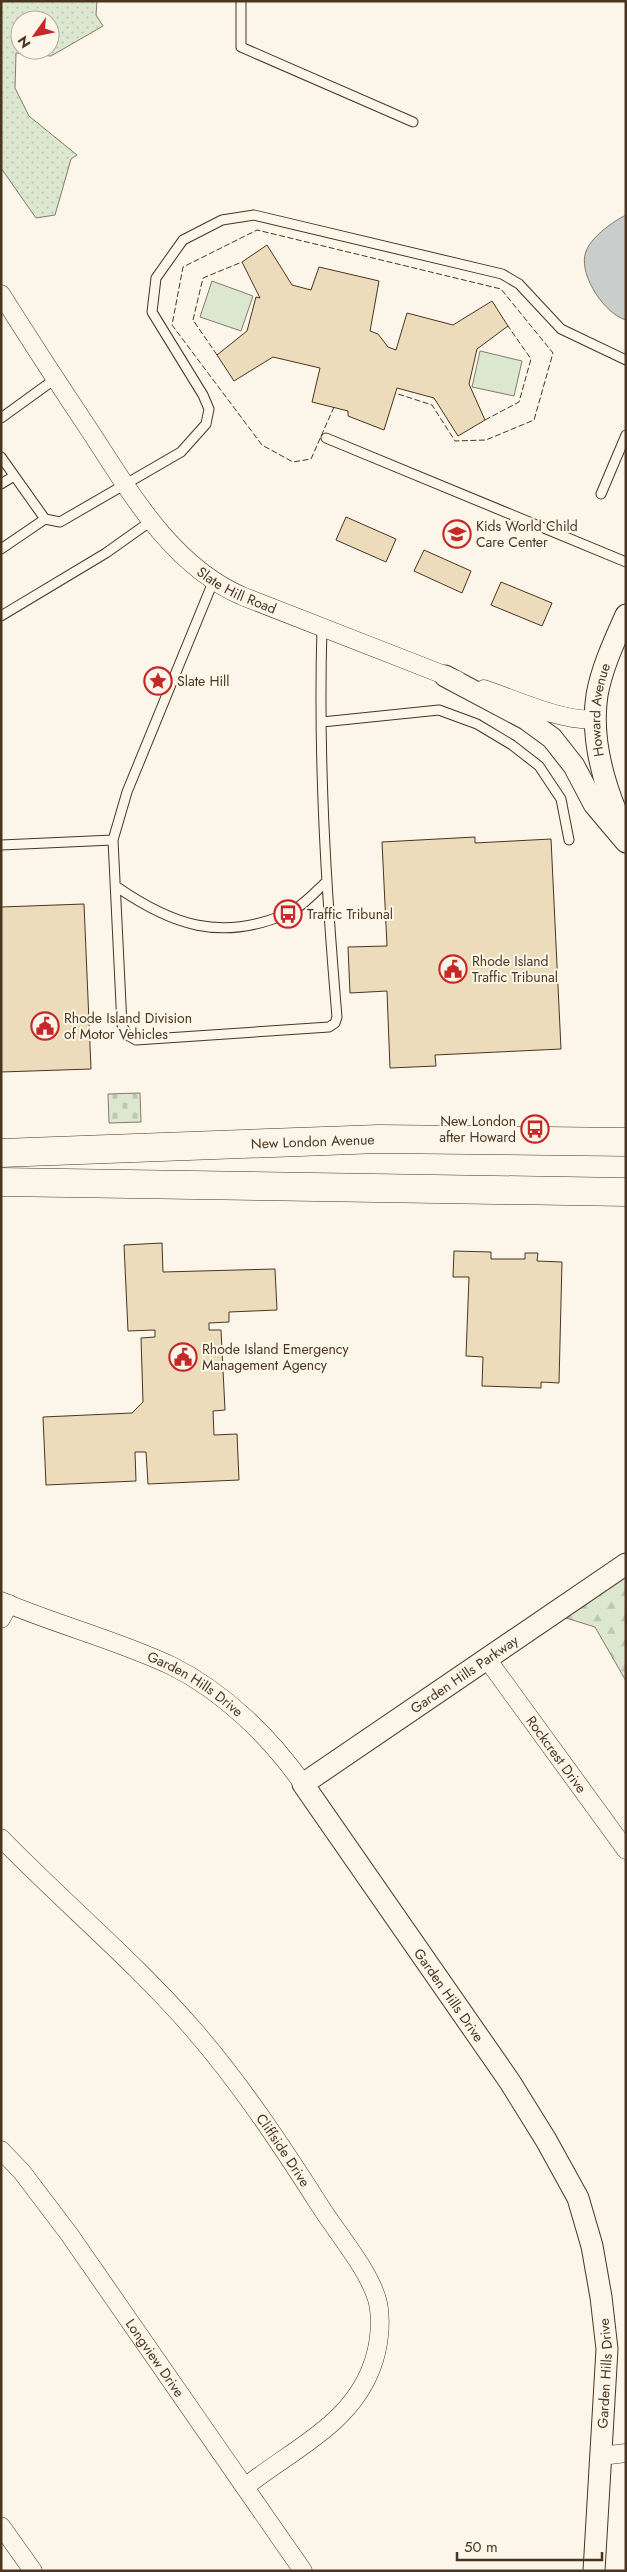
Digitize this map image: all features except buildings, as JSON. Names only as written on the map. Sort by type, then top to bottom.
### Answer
[{"type":"main road","name":"New London Avenue","points":[[1,1153],[379,1139],[626,1142]]},
{"type":"main road","points":[[1,1182],[626,1192]]},
{"type":"street","name":"Slate Hill Road","points":[[1,294],[55,379],[152,521],[183,556],[213,582],[322,628],[445,676],[570,718],[596,719]]},
{"type":"street","name":"Howard Avenue","points":[[626,615],[597,694],[596,719],[603,775],[626,835]]},
{"type":"street","points":[[445,676],[526,719],[552,738],[574,766],[594,804],[626,842]]},
{"type":"street","name":"Garden Hills Parkway","points":[[304,1784],[626,1564]]},
{"type":"street","name":"Garden Hills Drive","points":[[4,1608],[54,1623],[171,1666],[191,1677],[239,1712],[288,1762],[304,1784],[510,2082],[546,2140],[578,2198],[595,2263],[607,2349],[594,2571]]},
{"type":"street","name":"Rockcrest Drive","points":[[486,1659],[626,1850]]},
{"type":"street","name":"Cliffside Drive","points":[[1,1838],[35,1873],[92,1924],[195,2031],[300,2174],[343,2238],[373,2289],[378,2304],[380,2320],[376,2351],[372,2367],[357,2396],[348,2409],[312,2439],[245,2487]]},
{"type":"street","name":"Longview Drive","points":[[1,2150],[22,2172],[69,2234],[303,2571]]},
{"type":"street","points":[[602,2456],[626,2453]]},
{"type":"street","points":[[1,2526],[32,2571]]},
{"type":"lane","points":[[240,1],[242,47],[413,122]]},
{"type":"lane","points":[[1,457],[45,519],[60,522],[181,452],[206,424],[209,409],[203,395],[152,312],[156,278],[183,240],[222,220],[254,215],[502,274],[519,284],[561,329],[626,360]]},
{"type":"lane","points":[[1,418],[55,379]]},
{"type":"lane","points":[[601,494],[626,435]]},
{"type":"lane","points":[[326,438],[626,562]]},
{"type":"lane","points":[[1,484],[14,476]]},
{"type":"lane","points":[[1,549],[45,519]]},
{"type":"lane","points":[[1,616],[106,553],[152,521]]},
{"type":"lane","points":[[213,582],[127,792],[113,840],[117,887],[122,1025],[127,1035],[136,1040],[330,1027],[335,1023],[337,1017],[325,884],[322,628]]},
{"type":"lane","points":[[322,722],[439,710],[476,724],[512,745],[539,766],[561,799],[569,840]]},
{"type":"lane","points":[[1,845],[113,840]]},
{"type":"lane","points":[[117,887],[157,912],[194,926],[220,928],[251,925],[288,914],[325,884]]},
{"type":"green space","points":[[1,1],[97,1],[96,15],[103,26],[60,51],[60,10],[10,10],[10,60],[16,60],[15,88],[29,116],[77,155],[71,159],[55,215],[36,218],[1,168]]},
{"type":"green space","points":[[212,281],[253,296],[241,331],[200,317]]},
{"type":"green space","points":[[480,351],[522,361],[514,396],[472,387]]},
{"type":"green space","points":[[140,1093],[141,1122],[109,1123],[108,1094]]},
{"type":"green space","points":[[626,1559],[626,1681],[595,1627],[550,1613]]},
{"type":"shaded area","points":[[626,215],[626,320],[602,303],[590,284],[584,264],[587,249],[596,237]]},
{"type":"fence","points":[[334,407],[311,459],[293,462],[262,445],[172,325],[183,267],[257,230],[501,289],[553,353],[534,420],[486,440],[455,441],[432,405],[395,393]]},
{"type":"fence","points":[[217,355],[193,320],[203,278],[242,262]]},
{"type":"fence","points":[[485,420],[519,402],[531,359],[508,326]]},
{"type":"place","name":"Kids World Child Care Center","points":[[457,534]]},
{"type":"place","name":"Slate Hill","points":[[158,681]]},
{"type":"place","name":"Traffic Tribunal","points":[[288,914]]},
{"type":"place","name":"Rhode Island Traffic Tribunal","points":[[453,969]]},
{"type":"place","name":"Rhode Island Division of Motor Vehicles","points":[[45,1026]]},
{"type":"place","name":"New London after Howard","points":[[535,1129]]},
{"type":"place","name":"Rhode Island Emergency Management Agency","points":[[183,1357]]}]
